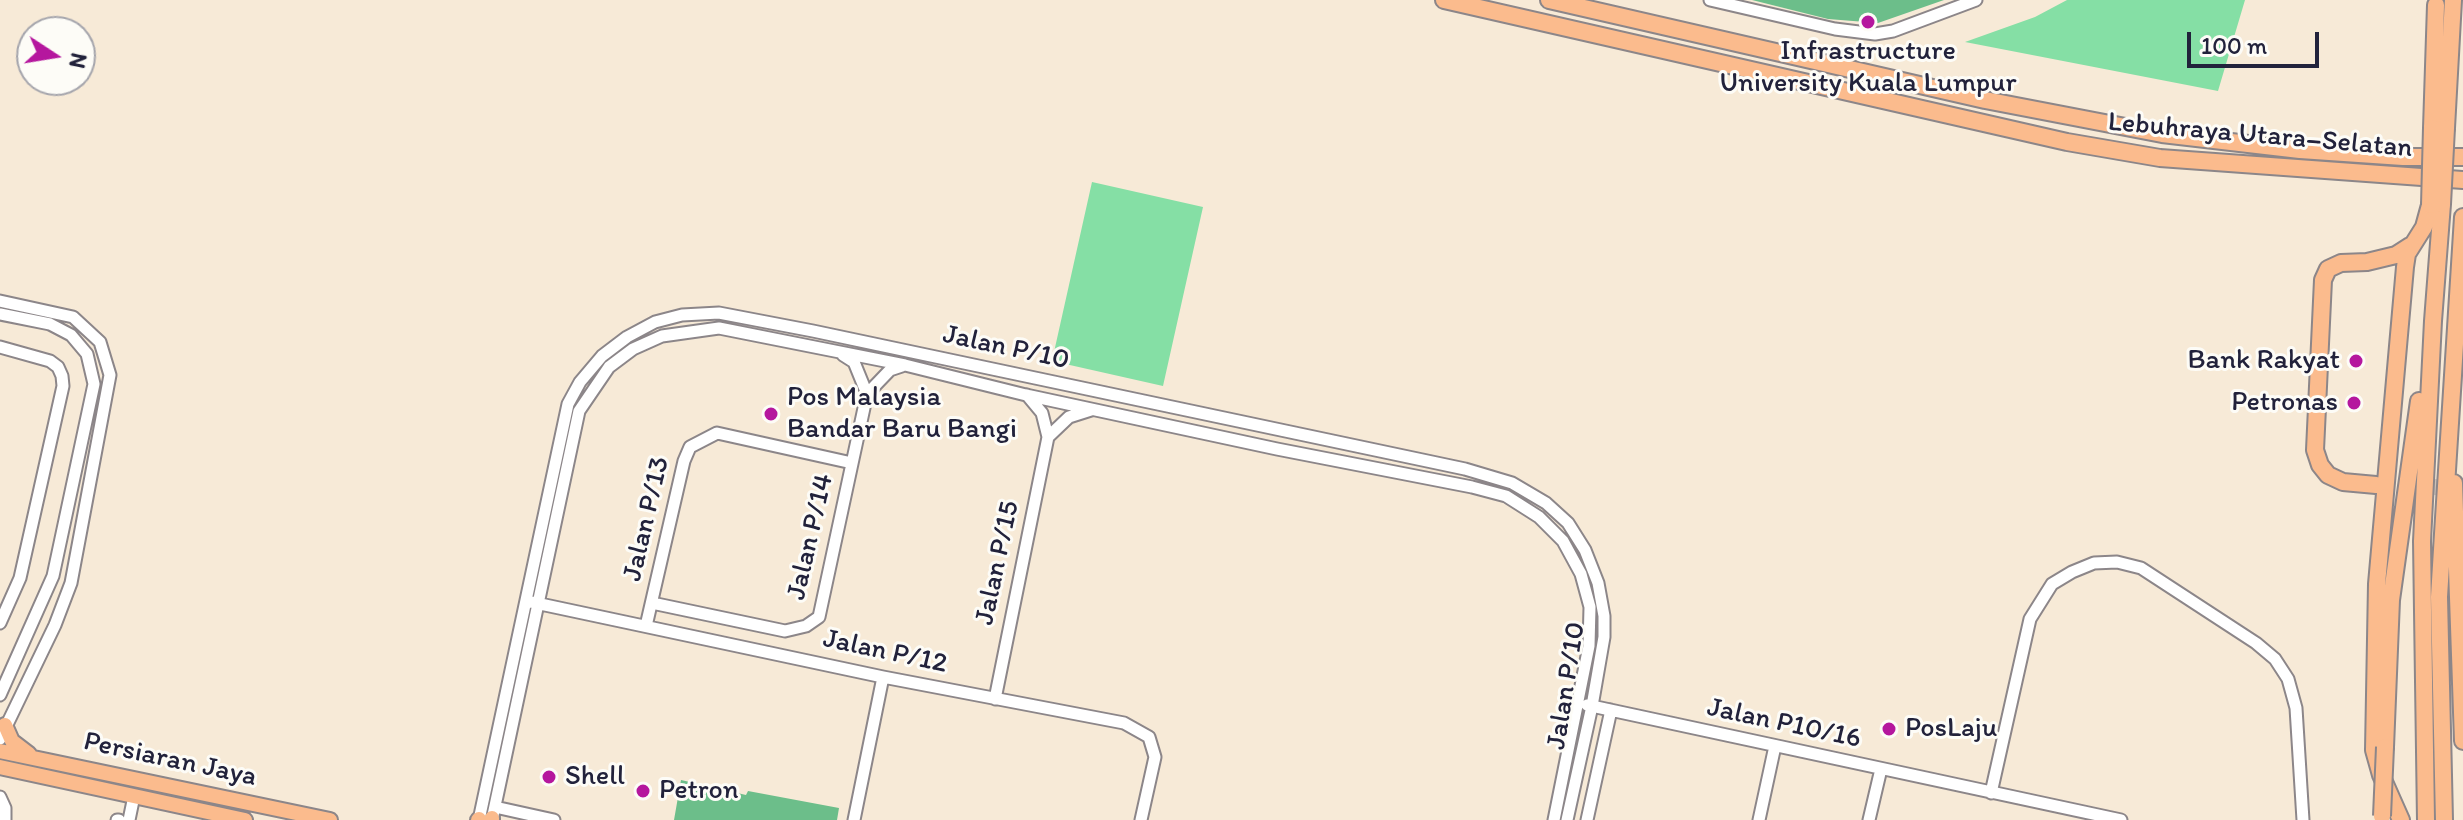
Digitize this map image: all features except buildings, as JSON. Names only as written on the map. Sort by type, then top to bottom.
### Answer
[{"type":"highway","name":"Lebuhraya Utara–Selatan","points":[[1444,0],[2082,144],[2160,158],[2463,180]]},
{"type":"highway","name":"Lebuhraya Utara–Selatan","points":[[1549,0],[1985,100],[2147,132],[2300,150],[2403,157],[2463,157]]},
{"type":"highway","points":[[2439,128],[2453,0]]},
{"type":"highway","points":[[2426,820],[2422,541],[2439,128],[2436,2]]},
{"type":"highway","points":[[2376,485],[2343,482],[2328,475],[2320,465],[2315,450],[2323,280],[2328,269],[2341,263],[2367,262],[2396,255],[2410,246],[2436,204]]},
{"type":"highway","points":[[2444,820],[2439,597],[2463,217]]},
{"type":"highway","points":[[2401,820],[2381,775],[2374,750],[2374,688],[2377,584],[2405,267],[2410,246]]},
{"type":"highway","points":[[2460,270],[2463,288]]},
{"type":"highway","points":[[2382,818],[2391,600],[2433,321]]},
{"type":"highway","points":[[2449,441],[2456,496],[2463,741]]},
{"type":"highway","points":[[2458,628],[2463,654]]},
{"type":"main road","points":[[3,732],[15,745],[40,759]]},
{"type":"main road","name":"Persiaran Jaya","points":[[0,751],[330,820]]},
{"type":"main road","name":"Persiaran Jaya","points":[[0,767],[245,820]]},
{"type":"street","points":[[1710,0],[1835,29],[1875,34],[1893,31],[1976,0]]},
{"type":"street","points":[[0,301],[73,317],[100,342],[110,375],[71,583],[55,625],[3,732]]},
{"type":"street","name":"Jalan P/10","points":[[487,818],[525,601],[568,404],[580,382],[602,356],[627,337],[655,322],[682,315],[719,313],[1465,469],[1512,483],[1546,503],[1568,523],[1585,550],[1598,583],[1604,616],[1604,637],[1592,706],[1567,820]]},
{"type":"street","points":[[0,314],[50,324],[71,335],[87,354],[94,384],[53,576],[0,695]]},
{"type":"street","name":"Jalan P/10","points":[[487,818],[538,604],[579,411],[609,367],[633,349],[662,336],[719,328],[905,365],[1026,395],[1506,496],[1539,517],[1563,541],[1581,574],[1590,607],[1589,646],[1554,820]]},
{"type":"street","points":[[0,347],[41,357],[58,367],[62,376],[62,397],[20,578],[0,623]]},
{"type":"street","points":[[839,352],[854,362],[867,394],[890,370],[905,365]]},
{"type":"street","name":"Jalan P/14","points":[[652,603],[785,631],[806,626],[819,617],[867,394]]},
{"type":"street","points":[[1026,395],[1042,413],[1048,437],[1069,417],[1095,409]]},
{"type":"street","name":"Jalan P/13","points":[[646,626],[684,461],[690,447],[717,433],[852,463]]},
{"type":"street","name":"Jalan P/15","points":[[995,699],[1048,437]]},
{"type":"street","points":[[1991,793],[2030,619],[2052,584],[2094,563],[2117,562],[2141,568],[2256,643],[2275,659],[2288,679],[2296,708],[2303,820]]},
{"type":"street","name":"Jalan P/12","points":[[525,601],[883,677],[1124,723],[1149,737],[1155,757],[1141,820]]},
{"type":"street","points":[[854,820],[883,677]]},
{"type":"street","name":"Jalan P10/16","points":[[1578,703],[2113,819]]},
{"type":"street","points":[[1587,820],[1611,710]]},
{"type":"street","points":[[1759,820],[1775,746]]},
{"type":"street","points":[[1869,820],[1881,769]]},
{"type":"street","points":[[129,820],[134,796]]},
{"type":"street","points":[[1,798],[5,820]]},
{"type":"street","points":[[487,818],[554,820]]},
{"type":"green space","points":[[1752,0],[1944,0],[1878,23],[1828,19]]},
{"type":"green space","points":[[2067,0],[2245,0],[2218,91],[1965,42],[2035,17]]},
{"type":"green space","points":[[1092,182],[1203,207],[1163,386],[1052,361]]},
{"type":"green space","points":[[681,780],[746,795],[748,791],[839,808],[837,820],[674,820]]},
{"type":"tunnel","points":[[2376,485],[2463,488]]},
{"type":"place","name":"Infrastructure University Kuala Lumpur","points":[[1868,22]]},
{"type":"place","name":"Bank Rakyat","points":[[2356,361]]},
{"type":"place","name":"Petronas","points":[[2354,403]]},
{"type":"place","name":"Pos Malaysia Bandar Baru Bangi","points":[[771,414]]},
{"type":"place","name":"PosLaju","points":[[1889,729]]},
{"type":"place","name":"Shell","points":[[549,777]]},
{"type":"place","name":"Petron","points":[[643,791]]}]
